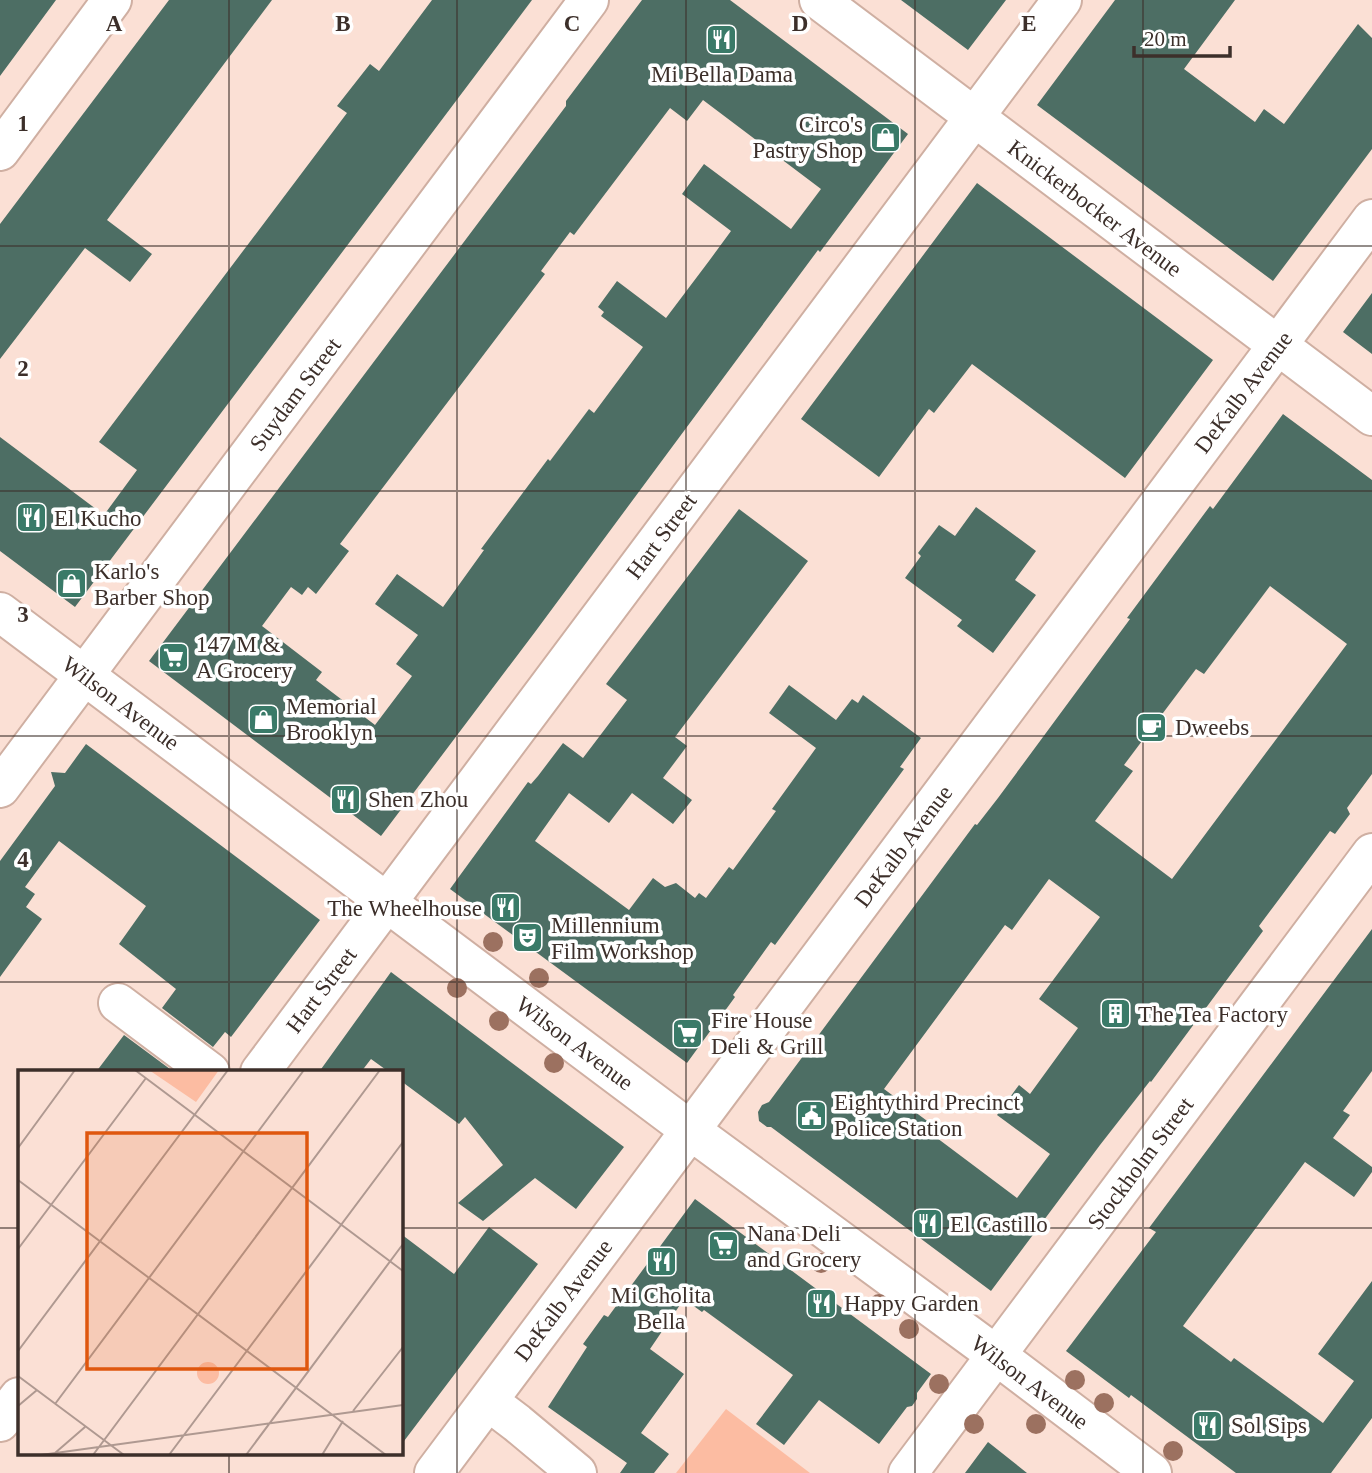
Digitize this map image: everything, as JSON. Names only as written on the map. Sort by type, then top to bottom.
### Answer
[{"type":"street","points":[[0,151],[112,0]]},
{"type":"street","name":"Suydam Street","points":[[0,788],[589,0]]},
{"type":"street","name":"Knickerbocker Avenue","points":[[818,0],[1372,416]]},
{"type":"street","name":"Hart Street","points":[[261,1070],[1062,0]]},
{"type":"street","name":"DeKalb Avenue","points":[[434,1473],[1372,219]]},
{"type":"street","name":"Wilson Avenue","points":[[0,612],[1152,1473]]},
{"type":"street","name":"Stockholm Street","points":[[908,1473],[1372,853]]},
{"type":"street","points":[[118,1003],[207,1070]]},
{"type":"street","points":[[0,1422],[18,1397]]},
{"type":"street","points":[[488,1401],[577,1473]]},
{"type":"shaded area","points":[[726,1409],[810,1473],[676,1473]]},
{"type":"building","points":[[0,0],[56,0],[0,76]]},
{"type":"building","points":[[169,0],[272,0],[107,220],[152,254],[130,282],[85,248],[0,359],[0,224]]},
{"type":"building","points":[[432,0],[532,0],[75,607],[0,551],[0,437],[104,515],[137,470],[99,442],[347,113],[337,106],[370,64],[379,71]]},
{"type":"building","points":[[642,0],[730,0],[908,134],[820,252],[818,250],[381,836],[149,661],[566,106],[566,101]],"holes":[[[703,100],[821,189],[791,229],[704,164],[682,194],[731,231],[709,261],[666,318],[617,281],[598,307],[604,312],[601,316],[643,347],[594,413],[589,409],[550,461],[548,459],[481,549],[484,550],[443,607],[397,574],[375,604],[418,635],[396,664],[412,676],[375,725],[316,680],[322,672],[262,626],[291,587],[302,595],[308,587],[316,594],[349,551],[340,544],[545,274],[541,271],[570,232],[574,235],[670,108],[687,121]]]},
{"type":"building","points":[[901,0],[1006,0],[968,50]]},
{"type":"building","points":[[1115,0],[1235,0],[1184,69],[1255,122],[1264,109],[1284,124],[1358,24],[1372,38],[1372,149],[1273,281],[1037,105]]},
{"type":"building","points":[[977,183],[1213,360],[1125,478],[972,364],[934,413],[929,409],[879,477],[801,419]]},
{"type":"building","points":[[1372,293],[1372,354],[1343,332]]},
{"type":"building","points":[[1283,414],[1372,480],[1372,774],[1347,808],[1350,814],[1335,834],[1330,831],[1259,926],[1263,931],[991,1291],[771,1127],[759,1121],[758,1112],[762,1105],[769,1102],[975,824],[977,825],[998,798],[1210,506],[1213,509]],"holes":[[[1270,586],[1347,644],[1172,879],[1095,821],[1133,771],[1124,765],[1196,669],[1204,674]],[[1049,879],[1100,917],[1039,999],[1078,1028],[1030,1094],[1019,1085],[997,1115],[1050,1154],[1017,1198],[929,1132],[934,1126],[884,1089],[1005,925],[1012,930]]]},
{"type":"building","points":[[976,507],[1036,551],[1015,580],[1036,595],[993,653],[957,626],[962,620],[905,578],[921,556],[918,553],[939,525],[955,536]]},
{"type":"building","points":[[739,509],[808,561],[675,737],[687,746],[663,778],[692,800],[673,824],[632,793],[609,823],[569,793],[535,841],[629,910],[653,878],[665,887],[676,883],[695,898],[699,893],[706,898],[729,867],[733,870],[776,811],[772,809],[816,748],[769,713],[789,685],[836,720],[852,699],[858,703],[863,695],[921,738],[900,767],[904,769],[775,945],[771,942],[687,1063],[450,889],[528,782],[531,784],[563,743],[583,758],[627,700],[606,684]]},
{"type":"building","points":[[86,744],[320,920],[231,1037],[225,1032],[213,1047],[162,1008],[176,989],[119,944],[146,906],[59,841],[25,887],[35,894],[26,907],[42,919],[0,977],[0,861],[55,786],[51,772],[65,773]]},
{"type":"building","points":[[1372,929],[1372,1071],[1343,1111],[1350,1115],[1333,1138],[1372,1167],[1372,1172],[1354,1197],[1305,1162],[1183,1326],[1231,1362],[1234,1358],[1323,1423],[1354,1381],[1318,1354],[1372,1281],[1372,1418],[1331,1473],[1236,1473],[1131,1395],[1129,1398],[1066,1351],[1156,1232],[1149,1228]]},
{"type":"building","points":[[391,972],[624,1147],[576,1209],[535,1178],[483,1221],[458,1203],[503,1165],[465,1117],[459,1124],[402,1082],[402,1070],[386,1070],[371,1059],[363,1070],[320,1070]]},
{"type":"building","points":[[124,1035],[171,1070],[98,1070]]},
{"type":"building","points":[[695,1199],[931,1374],[917,1393],[917,1399],[912,1406],[907,1407],[879,1444],[819,1400],[784,1445],[756,1424],[793,1375],[704,1310],[702,1312],[684,1299],[650,1349],[684,1374],[641,1433],[669,1454],[654,1473],[620,1473],[627,1463],[548,1407],[587,1347],[583,1344],[604,1315],[608,1317]]},
{"type":"building","points":[[489,1227],[538,1264],[402,1444],[402,1235],[454,1274]]},
{"type":"building","points":[[988,1442],[1027,1473],[965,1473]]},
{"type":"place","name":"Mi Bella Dama","points":[[722,40]]},
{"type":"place","name":"Circo's Pastry Shop","points":[[886,137]]},
{"type":"place","name":"El Kucho","points":[[31,518]]},
{"type":"place","name":"Karlo's Barber Shop","points":[[71,584]]},
{"type":"place","name":"147 M & A Grocery","points":[[173,657]]},
{"type":"place","name":"Memorial Brooklyn","points":[[263,719]]},
{"type":"place","name":"Dweebs","points":[[1152,727]]},
{"type":"place","name":"Shen Zhou","points":[[345,799]]},
{"type":"place","name":"The Wheelhouse","points":[[505,908]]},
{"type":"place","name":"Millennium Film Workshop","points":[[528,938]]},
{"type":"place","name":"The Tea Factory","points":[[1115,1014]]},
{"type":"place","name":"Fire House Deli & Grill","points":[[688,1033]]},
{"type":"place","name":"Eightythird Precinct Police Station","points":[[811,1115]]},
{"type":"place","name":"El Castillo","points":[[927,1224]]},
{"type":"place","name":"Nana Deli and Grocery","points":[[724,1246]]},
{"type":"place","name":"Mi Cholita Bella","points":[[661,1261]]},
{"type":"place","name":"Happy Garden","points":[[821,1303]]},
{"type":"place","name":"Sol Sips","points":[[1208,1425]]}]
